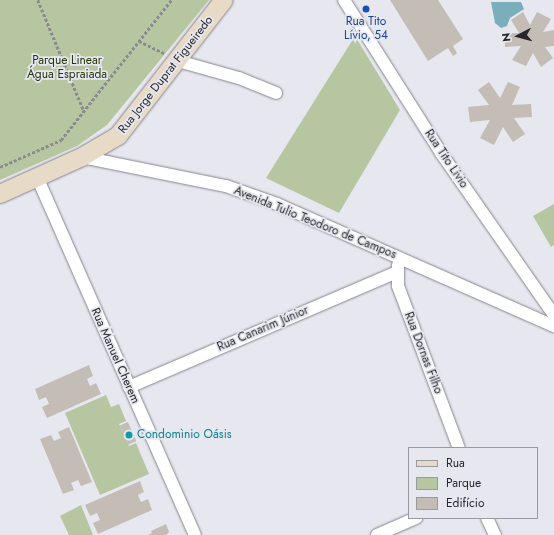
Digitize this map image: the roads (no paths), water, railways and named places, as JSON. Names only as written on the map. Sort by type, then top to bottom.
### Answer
[{"type":"street","name":"Rua Jorge Duprat Figueiredo","points":[[82,157],[118,136],[178,61],[224,0]]},
{"type":"street","name":"Rua Tito Lívio","points":[[344,0],[441,153],[554,315]]},
{"type":"street","points":[[178,61],[239,78],[276,93]]},
{"type":"street","points":[[0,194],[82,157]]},
{"type":"street","name":"Avenida Tulio Teodoro de Campos","points":[[82,157],[226,186],[277,204],[554,326]]},
{"type":"street","name":"Rua Manuel Cherem","points":[[37,177],[194,535]]},
{"type":"street","name":"Rua Dornas Filho","points":[[399,257],[397,272],[398,286],[459,447]]},
{"type":"street","name":"Rua Canarim Júnior","points":[[129,387],[397,272]]},
{"type":"street","points":[[377,535],[414,519]]},
{"type":"street","points":[[487,519],[495,535]]},
{"type":"water","points":[[491,2],[521,2],[524,9],[510,18],[507,26],[501,28],[495,23]]},
{"type":"place","name":"Rua Tito Lívio, 54","points":[[366,9]]},
{"type":"place","name":"Condomìnio Oásis","points":[[129,435]]},
{"type":"park label","name":"Parque Linear Água Espraiada","points":[[67,68]]}]
